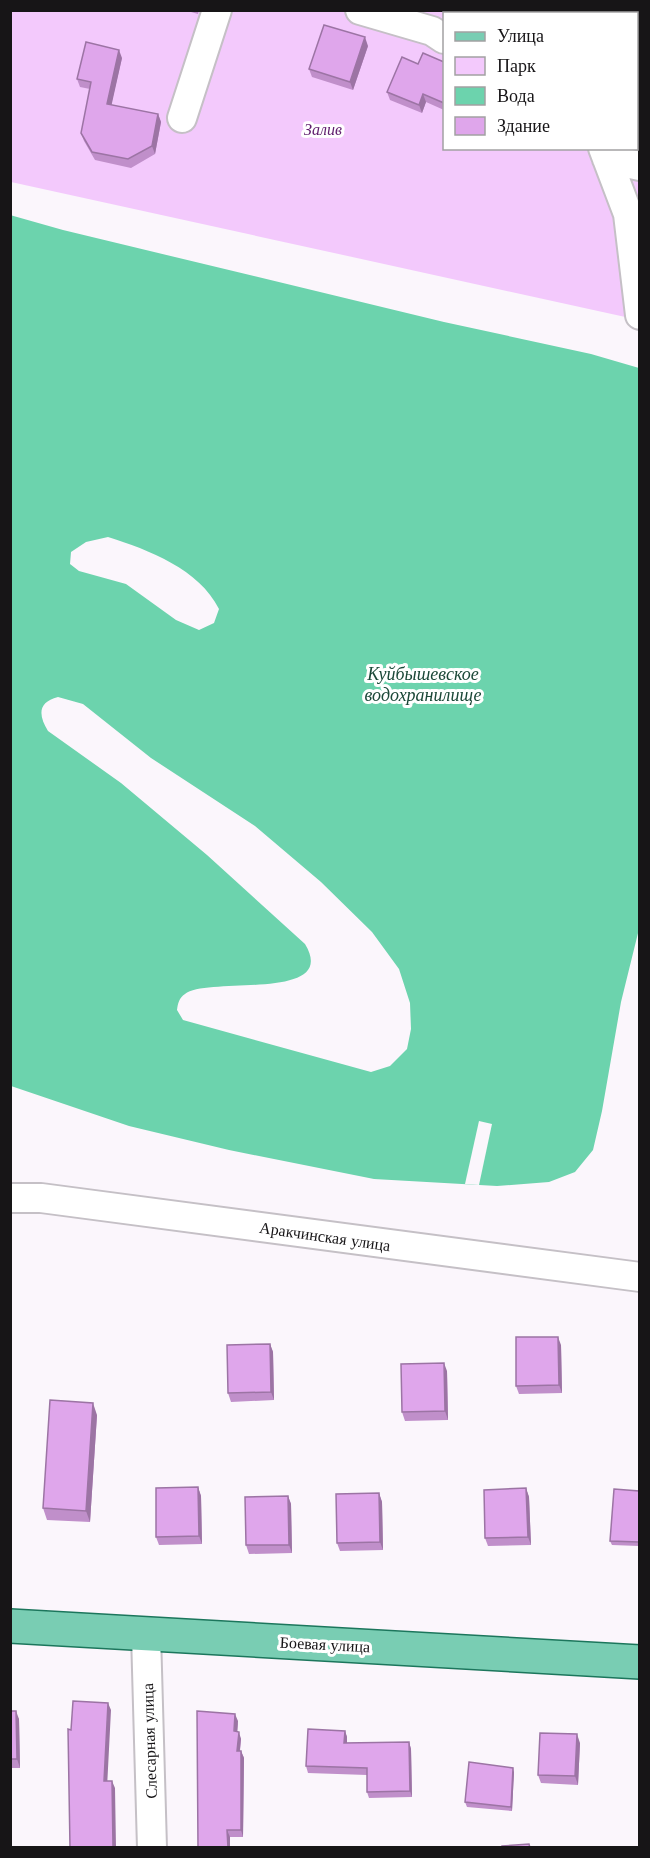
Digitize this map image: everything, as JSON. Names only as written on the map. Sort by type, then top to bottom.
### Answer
[{"type":"main road","name":"Боевая улица","points":[[10,1626],[639,1662]]},
{"type":"street","points":[[182,118],[217,10]]},
{"type":"street","points":[[360,10],[432,32],[443,38]]},
{"type":"street","points":[[605,154],[639,166]]},
{"type":"street","points":[[605,154],[628,214],[639,315]]},
{"type":"street","name":"Аракчинская улица","points":[[10,1198],[41,1198],[639,1277]]},
{"type":"street","name":"Слесарная улица","points":[[146,1634],[152,1848]]},
{"type":"green space","name":"Залив","points":[[11,11],[639,11],[639,320],[11,182]]},
{"type":"water","name":"Куйбышевское водохранилище","points":[[10,215],[63,230],[444,322],[591,354],[639,368],[639,929],[621,1002],[593,1150],[575,1172],[549,1182],[497,1186],[374,1179],[229,1150],[129,1126],[11,1086]],"holes":[[[108,537],[156,555],[186,572],[210,595],[219,609],[214,623],[199,630],[176,620],[126,584],[79,571],[70,564],[71,552],[86,542]],[[58,697],[83,704],[151,758],[255,826],[321,882],[372,932],[399,969],[410,1003],[411,1029],[407,1049],[390,1066],[371,1072],[183,1020],[177,1010],[179,1001],[185,994],[198,989],[267,984],[288,981],[304,974],[311,962],[305,944],[207,855],[121,783],[48,731],[41,715],[43,706],[51,699]]]},
{"type":"pier","points":[[479,1121],[492,1124],[479,1185],[465,1184]]},
{"type":"building","points":[[455,10],[505,10],[504,12],[458,12]]},
{"type":"building","points":[[324,25],[365,37],[350,82],[309,69]]},
{"type":"building","points":[[638,41],[639,41],[638,67]]},
{"type":"building","points":[[86,42],[119,50],[107,104],[158,114],[152,146],[128,159],[92,152],[81,133],[91,82],[77,79]]},
{"type":"building","points":[[423,53],[443,62],[443,103],[423,94],[419,105],[387,92],[402,57],[418,64]]},
{"type":"building","points":[[516,1337],[558,1337],[559,1385],[516,1386]]},
{"type":"building","points":[[270,1344],[271,1392],[228,1393],[227,1345]]},
{"type":"building","points":[[444,1363],[445,1411],[402,1412],[401,1364]]},
{"type":"building","points":[[50,1400],[93,1403],[86,1511],[43,1508]]},
{"type":"building","points":[[198,1487],[199,1536],[156,1537],[156,1488]]},
{"type":"building","points":[[526,1488],[528,1537],[485,1538],[484,1490]]},
{"type":"building","points":[[614,1489],[639,1491],[639,1542],[610,1541]]},
{"type":"building","points":[[379,1493],[380,1542],[337,1543],[336,1494]]},
{"type":"building","points":[[288,1496],[289,1545],[246,1545],[245,1497]]},
{"type":"building","points":[[73,1701],[108,1703],[104,1781],[112,1781],[113,1848],[70,1848],[68,1729],[71,1730]]},
{"type":"building","points":[[10,1711],[16,1711],[17,1759],[10,1759]]},
{"type":"building","points":[[197,1711],[235,1714],[234,1731],[239,1732],[237,1751],[241,1751],[241,1830],[227,1830],[228,1848],[198,1848]]},
{"type":"building","points":[[308,1729],[345,1731],[344,1743],[409,1742],[410,1791],[367,1792],[367,1768],[306,1766]]},
{"type":"building","points":[[540,1733],[577,1734],[575,1776],[538,1775]]},
{"type":"building","points":[[469,1762],[513,1768],[511,1807],[465,1802]]},
{"type":"building","points":[[529,1844],[530,1848],[502,1848],[502,1846]]}]
